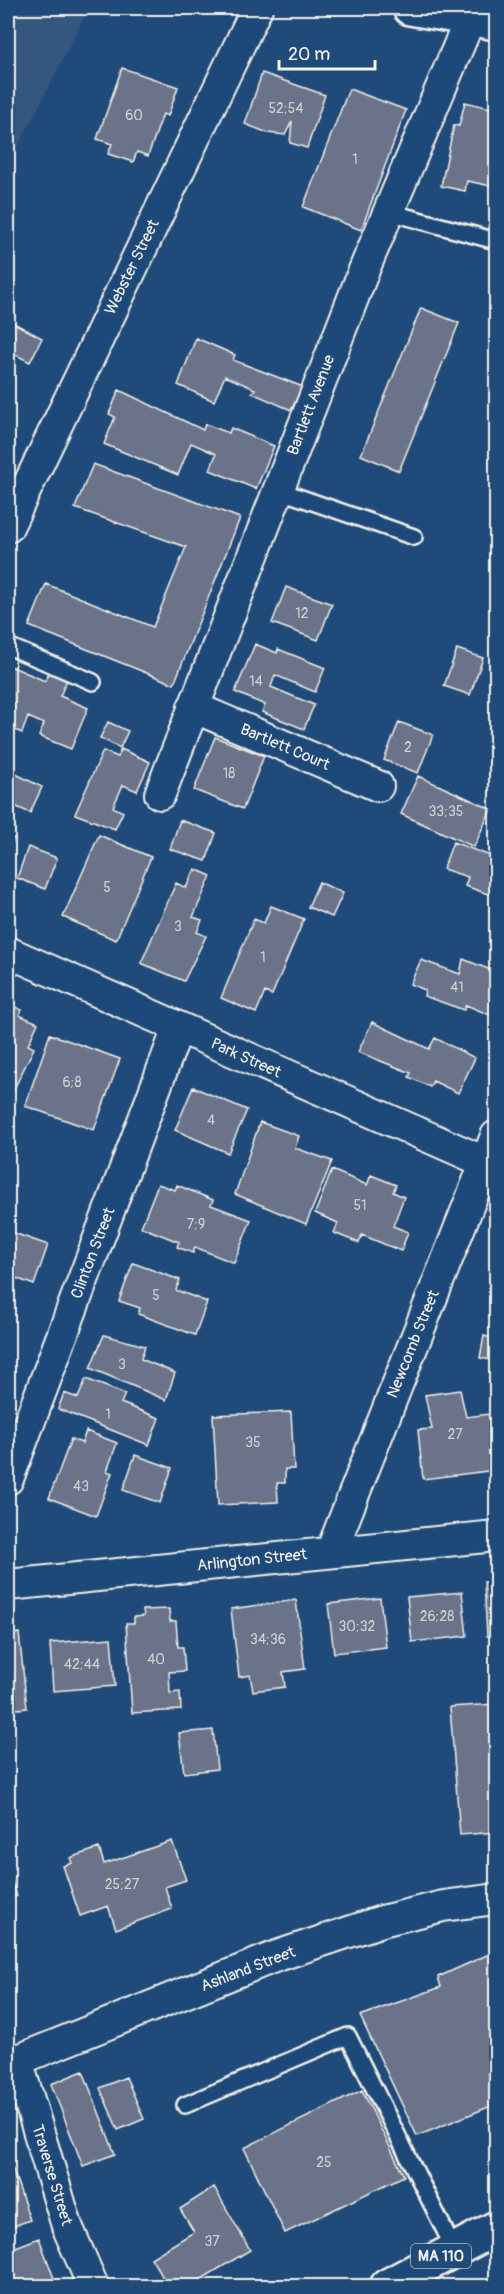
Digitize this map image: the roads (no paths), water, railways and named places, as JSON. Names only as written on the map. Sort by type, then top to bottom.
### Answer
[{"type":"main road","points":[[410,8],[483,16]]},
{"type":"main road","name":"MA 110","points":[[387,2286],[496,2228]]},
{"type":"street","name":"Webster Street","points":[[8,527],[257,8]]},
{"type":"street","name":"Bartlett Avenue","points":[[160,794],[389,212],[483,16]]},
{"type":"street","name":"Bartlett Court","points":[[193,707],[378,786]]},
{"type":"street","name":"Park Street","points":[[8,952],[178,1028],[491,1149]]},
{"type":"street","name":"Clinton Street","points":[[8,1479],[178,1028]]},
{"type":"street","name":"Newcomb Street","points":[[330,1552],[491,1149]]},
{"type":"street","name":"Arlington Street","points":[[8,1585],[496,1536]]},
{"type":"street","name":"Ashland Street","points":[[12,2062],[284,1954],[382,1921],[443,1906],[496,1899]]},
{"type":"street","name":"Traverse Street","points":[[12,2062],[67,2226],[93,2286]]},
{"type":"lane","points":[[389,212],[496,241]]},
{"type":"lane","points":[[278,490],[414,537]]},
{"type":"lane","points":[[8,646],[93,682]]},
{"type":"lane","points":[[185,2105],[348,2036],[453,2249]]}]
